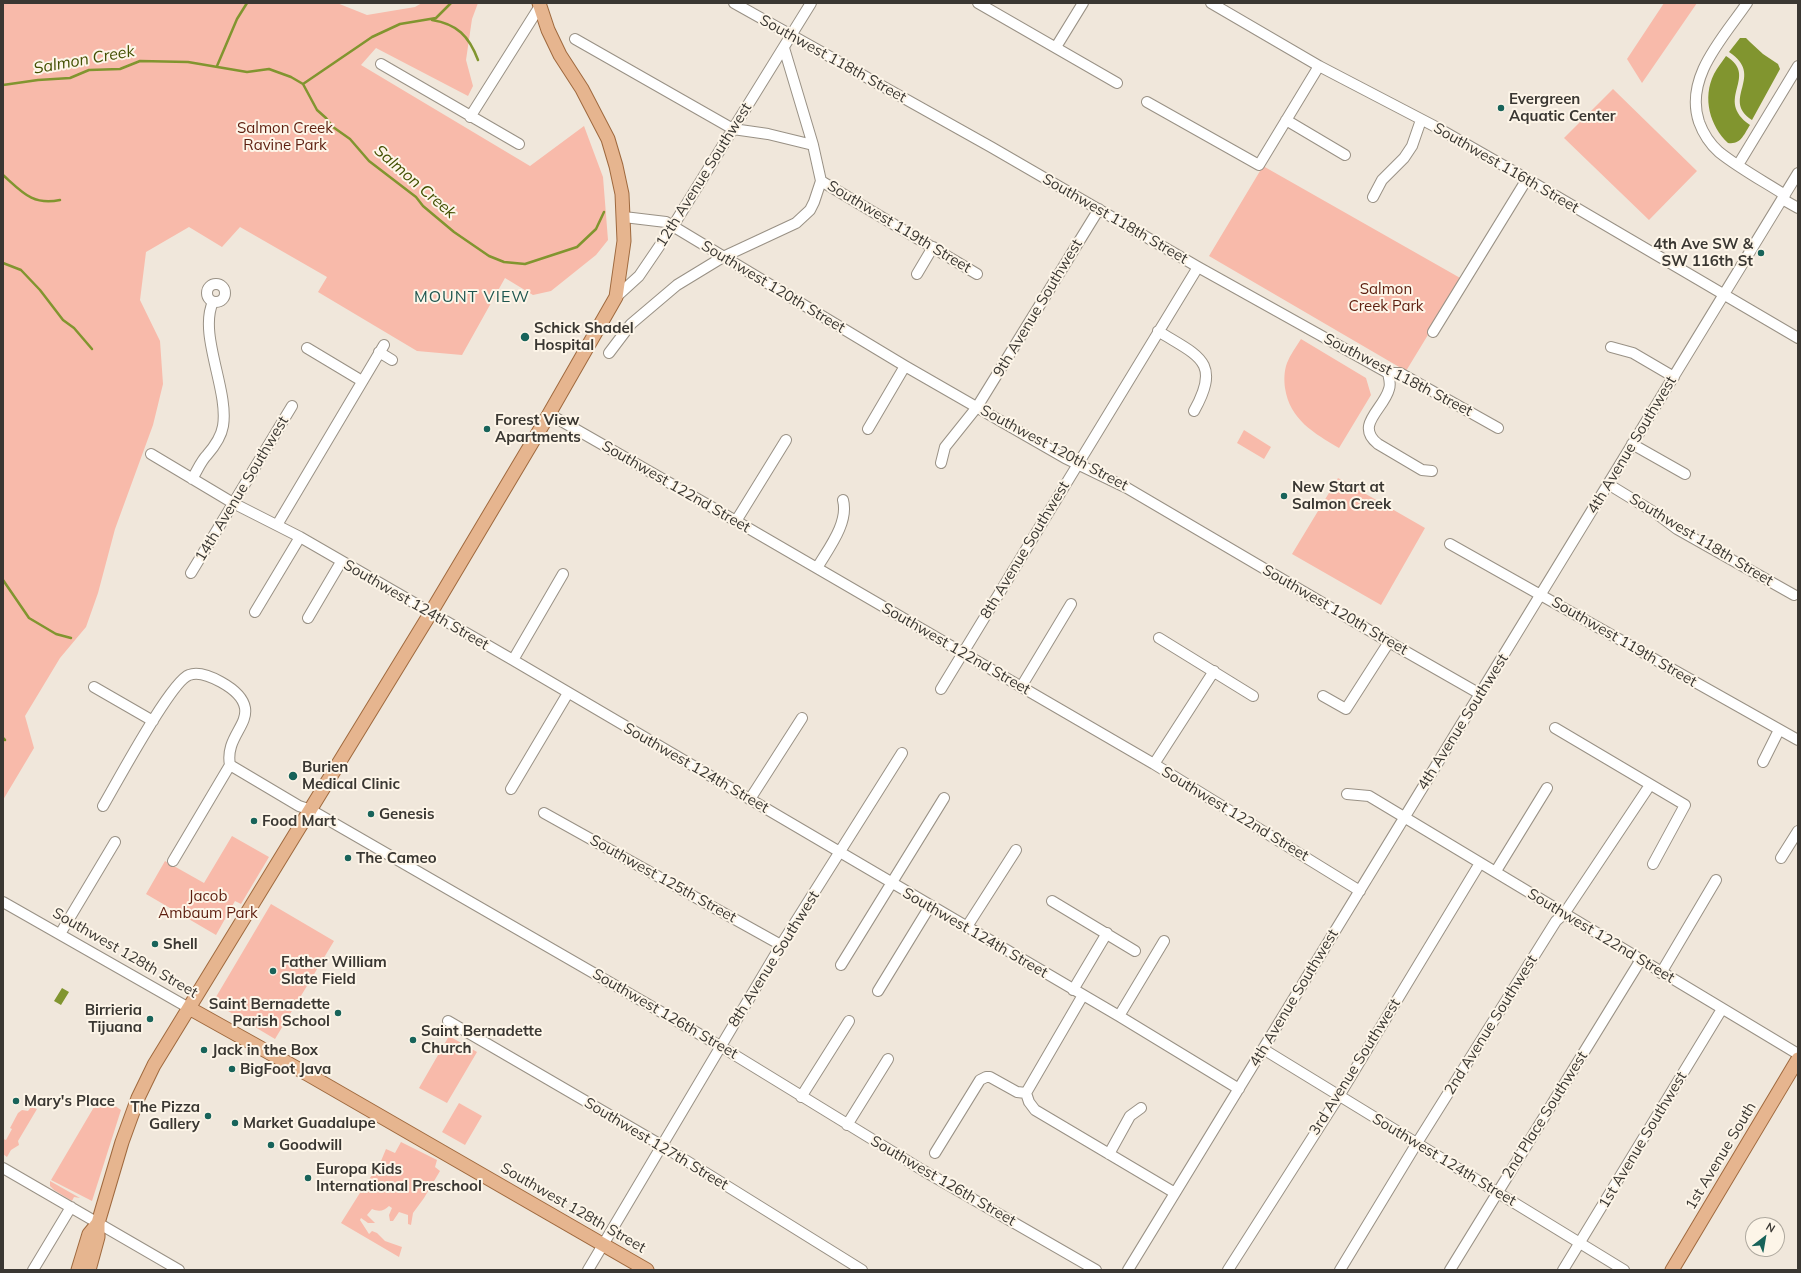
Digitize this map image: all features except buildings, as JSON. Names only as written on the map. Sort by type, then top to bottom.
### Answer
[{"type":"main road","points":[[89,1270],[98,1237],[98,1223],[126,1129],[138,1098],[154,1065],[430,614],[549,414],[616,297],[623,258],[624,217],[622,194],[608,139],[582,89],[560,55],[548,30],[539,4]]},
{"type":"main road","name":"Southwest 128th Street","points":[[189,1008],[604,1244],[647,1270]]},
{"type":"main road","name":"1st Avenue South","points":[[1672,1270],[1798,1059]]},
{"type":"main road","points":[[78,1270],[89,1234],[98,1223]]},
{"type":"street","name":"Southwest 118th Street","points":[[734,3],[1099,209],[1198,267],[1388,373],[1400,373],[1498,428]]},
{"type":"street","name":"12th Avenue Southwest","points":[[616,297],[639,276],[673,226],[811,3]]},
{"type":"street","points":[[978,3],[1117,83]]},
{"type":"street","points":[[1056,47],[1083,3]]},
{"type":"street","name":"Southwest 116th Street","points":[[1211,3],[1319,66],[1421,120],[1527,179],[1724,296],[1798,338]]},
{"type":"street","points":[[1747,3],[1710,56],[1699,78],[1696,90],[1696,105],[1702,129],[1718,151],[1798,208]]},
{"type":"street","points":[[470,116],[539,4]]},
{"type":"street","points":[[575,40],[733,129],[768,134],[813,145]]},
{"type":"street","points":[[609,353],[631,324],[660,299],[688,278],[723,257],[796,223],[810,210],[821,181],[813,145],[784,48]]},
{"type":"street","points":[[381,64],[519,144]]},
{"type":"street","points":[[1148,102],[1259,165],[1319,66]]},
{"type":"street","points":[[1738,165],[1798,66]]},
{"type":"street","points":[[1286,120],[1345,155]]},
{"type":"street","points":[[1373,196],[1382,180],[1404,158],[1412,146],[1421,120]]},
{"type":"street","name":"4th Avenue Southwest","points":[[1128,1270],[1798,173]]},
{"type":"street","points":[[1433,332],[1527,179]]},
{"type":"street","name":"Southwest 119th Street","points":[[821,181],[977,274]]},
{"type":"street","name":"9th Avenue Southwest","points":[[941,462],[945,447],[977,407],[1099,209]]},
{"type":"street","name":"Southwest 120th Street","points":[[624,217],[658,220],[673,226],[905,366],[1077,464],[1127,488],[1480,694]]},
{"type":"street","points":[[917,274],[933,247]]},
{"type":"street","name":"8th Avenue Southwest","points":[[941,689],[1198,267]]},
{"type":"street","points":[[195,480],[212,458],[212,450],[222,428],[224,413],[210,326],[210,309],[213,302]]},
{"type":"street","points":[[1158,331],[1196,355],[1204,363],[1207,383],[1204,395],[1194,411]]},
{"type":"street","points":[[1611,347],[1633,353],[1674,377]]},
{"type":"street","points":[[307,348],[362,381]]},
{"type":"street","points":[[277,525],[382,349],[392,360]]},
{"type":"street","points":[[868,429],[905,366]]},
{"type":"street","points":[[1388,373],[1390,388],[1369,423],[1368,432],[1371,439],[1422,470],[1432,471]]},
{"type":"street","name":"14th Avenue Southwest","points":[[192,573],[233,502],[292,406]]},
{"type":"street","name":"Southwest 122nd Street","points":[[549,414],[736,520],[962,654],[1154,764],[1360,891]]},
{"type":"street","points":[[736,520],[786,440]]},
{"type":"street","points":[[1632,444],[1685,474]]},
{"type":"street","name":"Southwest 124th Street","points":[[151,454],[233,502],[300,537],[430,614],[513,660],[966,928],[1119,1016],[1238,1089]]},
{"type":"street","name":"Southwest 118th Street","points":[[1608,484],[1657,514],[1677,529],[1794,595]]},
{"type":"street","points":[[816,568],[841,524],[844,513],[843,500]]},
{"type":"street","points":[[255,612],[300,537]]},
{"type":"street","name":"Southwest 119th Street","points":[[1450,544],[1798,740]]},
{"type":"street","points":[[308,618],[341,562]]},
{"type":"street","points":[[513,660],[563,574]]},
{"type":"street","points":[[1021,687],[1071,604]]},
{"type":"street","points":[[1159,638],[1253,696]]},
{"type":"street","points":[[1323,696],[1346,710],[1389,642]]},
{"type":"street","points":[[1154,764],[1214,671]]},
{"type":"street","points":[[103,806],[153,721],[174,688],[184,678],[193,674],[205,675],[218,680],[235,692],[243,702],[245,708],[244,718],[230,747],[230,765],[173,861]]},
{"type":"street","points":[[94,687],[153,721]]},
{"type":"street","points":[[511,789],[568,693]]},
{"type":"street","points":[[750,799],[802,718]]},
{"type":"street","points":[[1554,728],[1685,805],[1653,864]]},
{"type":"street","points":[[1763,762],[1779,730]]},
{"type":"street","name":"8th Avenue Southwest","points":[[588,1270],[781,945],[902,753]]},
{"type":"street","name":"Southwest 126th Street","points":[[230,765],[299,806],[311,810],[720,1046],[847,1124],[1096,1270]]},
{"type":"street","name":"2nd Avenue Southwest","points":[[1340,1270],[1417,1143],[1556,921],[1564,914],[1650,785]]},
{"type":"street","points":[[1496,871],[1547,788]]},
{"type":"street","name":"Southwest 122nd Street","points":[[1347,794],[1369,796],[1480,863],[1496,871],[1640,961],[1798,1054]]},
{"type":"street","points":[[841,965],[890,883],[944,798]]},
{"type":"street","name":"Southwest 125th Street","points":[[544,813],[781,945]]},
{"type":"street","points":[[1781,858],[1798,831]]},
{"type":"street","points":[[60,934],[115,842]]},
{"type":"street","points":[[966,928],[1016,850]]},
{"type":"street","name":"3rd Avenue Southwest","points":[[1228,1270],[1339,1096],[1480,863]]},
{"type":"street","points":[[1661,973],[1716,880]]},
{"type":"street","points":[[1052,901],[1135,951]]},
{"type":"street","name":"Southwest 128th Street","points":[[3,902],[189,1008]]},
{"type":"street","points":[[878,991],[930,906]]},
{"type":"street","points":[[1073,990],[1107,933]]},
{"type":"street","points":[[1119,1016],[1164,941]]},
{"type":"street","name":"2nd Place Southwest","points":[[1450,1270],[1640,961]]},
{"type":"street","points":[[1083,995],[1026,1094],[1028,1102],[1035,1110],[1175,1193]]},
{"type":"street","name":"1st Avenue Southwest","points":[[1563,1270],[1722,1009]]},
{"type":"street","name":"Southwest 127th Street","points":[[448,1021],[661,1145],[858,1269]]},
{"type":"street","points":[[802,1097],[849,1021]]},
{"type":"street","name":"Southwest 124th Street","points":[[1263,1049],[1624,1270]]},
{"type":"street","points":[[847,1124],[888,1059]]},
{"type":"street","name":"Southwest 126th Street","points":[[935,1153],[980,1080],[990,1077],[1017,1092],[1026,1094]]},
{"type":"street","points":[[1108,1154],[1130,1116],[1141,1108]]},
{"type":"street","points":[[3,1168],[179,1270]]},
{"type":"street","points":[[33,1270],[71,1207]]},
{"type":"green space","name":"Salmon Creek Ravine Park","points":[[3,3],[337,3],[367,15],[415,7],[422,3],[478,3],[472,19],[466,60],[473,86],[468,96],[376,48],[361,65],[530,166],[584,126],[603,177],[608,240],[596,255],[551,291],[533,295],[505,278],[462,355],[417,351],[318,292],[327,277],[240,227],[222,247],[189,227],[146,252],[140,300],[160,341],[163,384],[153,425],[115,529],[98,593],[86,627],[60,658],[25,716],[34,748],[3,800]]},
{"type":"green space","points":[[1664,3],[1697,3],[1642,83],[1627,59]]},
{"type":"green space","points":[[1613,89],[1697,171],[1649,220],[1564,138]]},
{"type":"green space","name":"Salmon Creek Park","points":[[1263,166],[1462,279],[1406,371],[1209,256]]},
{"type":"green space","points":[[1301,339],[1366,378],[1371,395],[1339,448],[1312,431],[1304,424],[1292,409],[1288,399],[1285,388],[1285,369],[1290,357]]},
{"type":"green space","points":[[1244,430],[1271,447],[1264,459],[1237,443]]},
{"type":"green space","points":[[1338,478],[1425,528],[1381,605],[1292,554]]},
{"type":"green space","name":"Jacob Ambaum Park","points":[[232,836],[269,857],[241,904],[235,901],[216,935],[146,894],[165,861],[204,883]]},
{"type":"green space","name":"Father William Slate Field","points":[[271,904],[334,941],[275,1039],[213,1002]]},
{"type":"green space","points":[[449,1036],[477,1052],[447,1103],[419,1088]]},
{"type":"green space","points":[[96,1096],[105,1099],[121,1110],[92,1201],[51,1180],[94,1107]]},
{"type":"green space","points":[[459,1103],[482,1116],[465,1145],[442,1132]]},
{"type":"green space","points":[[31,1107],[37,1109],[18,1141],[19,1145],[11,1150],[7,1157],[3,1154],[3,1139],[6,1140],[12,1129],[10,1128],[18,1113],[22,1110],[28,1111]]},
{"type":"green space","points":[[401,1142],[437,1160],[435,1167],[440,1171],[413,1213],[411,1225],[408,1224],[408,1215],[399,1212],[393,1221],[390,1221],[389,1215],[392,1208],[389,1206],[381,1210],[372,1209],[367,1215],[375,1223],[368,1223],[361,1218],[360,1220],[369,1234],[372,1231],[377,1233],[385,1241],[402,1247],[399,1257],[341,1223],[363,1188],[366,1190],[373,1183],[368,1181],[372,1175],[375,1176],[384,1163],[381,1161],[386,1149],[395,1153]]},
{"type":"green space","points":[[50,1181],[80,1198],[74,1197],[72,1201],[54,1190],[50,1186]]},
{"type":"shaded area","points":[[1740,38],[1746,38],[1763,54],[1778,64],[1780,69],[1752,120],[1743,112],[1740,104],[1744,70],[1739,61],[1729,52]]},
{"type":"shaded area","points":[[1726,56],[1735,64],[1739,72],[1735,106],[1740,115],[1750,125],[1739,141],[1732,143],[1728,143],[1712,120],[1708,102],[1710,83],[1715,72]]},
{"type":"shaded area","points":[[62,988],[69,992],[61,1005],[54,1001]]},
{"type":"waterway","name":"Salmon Creek","points":[[217,66],[237,19],[247,3]]},
{"type":"waterway","points":[[303,84],[372,37],[400,24],[436,18],[451,3]]},
{"type":"waterway","points":[[432,20],[441,22],[461,32],[471,44],[478,60]]},
{"type":"waterway","name":"Salmon Creek","points":[[3,85],[38,80],[70,78],[89,70],[120,69],[140,61],[188,62],[247,72],[269,69],[291,77],[303,84],[317,110],[333,127],[350,139],[369,161],[416,197],[423,206],[454,232],[489,256],[504,262],[525,264],[577,247],[596,229],[604,212]]},
{"type":"waterway","points":[[3,175],[28,196],[42,201],[60,200]]},
{"type":"waterway","points":[[3,263],[21,270],[40,290],[63,320],[74,328],[92,349]]},
{"type":"waterway","points":[[3,580],[29,618],[56,634],[71,638]]},
{"type":"place","name":"Evergreen Aquatic Center","points":[[1501,108]]},
{"type":"place","name":"4th Ave SW & SW 116th St","points":[[1761,253]]},
{"type":"place","name":"Schick Shadel Hospital","points":[[525,337]]},
{"type":"place","name":"Forest View Apartments","points":[[487,429]]},
{"type":"place","name":"New Start at Salmon Creek","points":[[1284,496]]},
{"type":"place","name":"Burien Medical Clinic","points":[[293,776]]},
{"type":"place","name":"Genesis","points":[[371,814]]},
{"type":"place","name":"Food Mart","points":[[254,821]]},
{"type":"place","name":"The Cameo","points":[[348,858]]},
{"type":"place","name":"Shell","points":[[155,944]]},
{"type":"place","name":"Father William Slate Field","points":[[273,971]]},
{"type":"place","name":"Saint Bernadette Parish School","points":[[338,1013]]},
{"type":"place","name":"Birrieria Tijuana","points":[[150,1019]]},
{"type":"place","name":"Saint Bernadette Church","points":[[413,1040]]},
{"type":"place","name":"Jack in the Box","points":[[204,1050]]},
{"type":"place","name":"BigFoot Java","points":[[232,1069]]},
{"type":"place","name":"Mary's Place","points":[[16,1101]]},
{"type":"place","name":"The Pizza Gallery","points":[[208,1116]]},
{"type":"place","name":"Market Guadalupe","points":[[235,1123]]},
{"type":"place","name":"Goodwill","points":[[271,1145]]},
{"type":"place","name":"Europa Kids International Preschool","points":[[308,1178]]},
{"type":"district","name":"MOUNT VIEW","points":[[472,297]]}]
